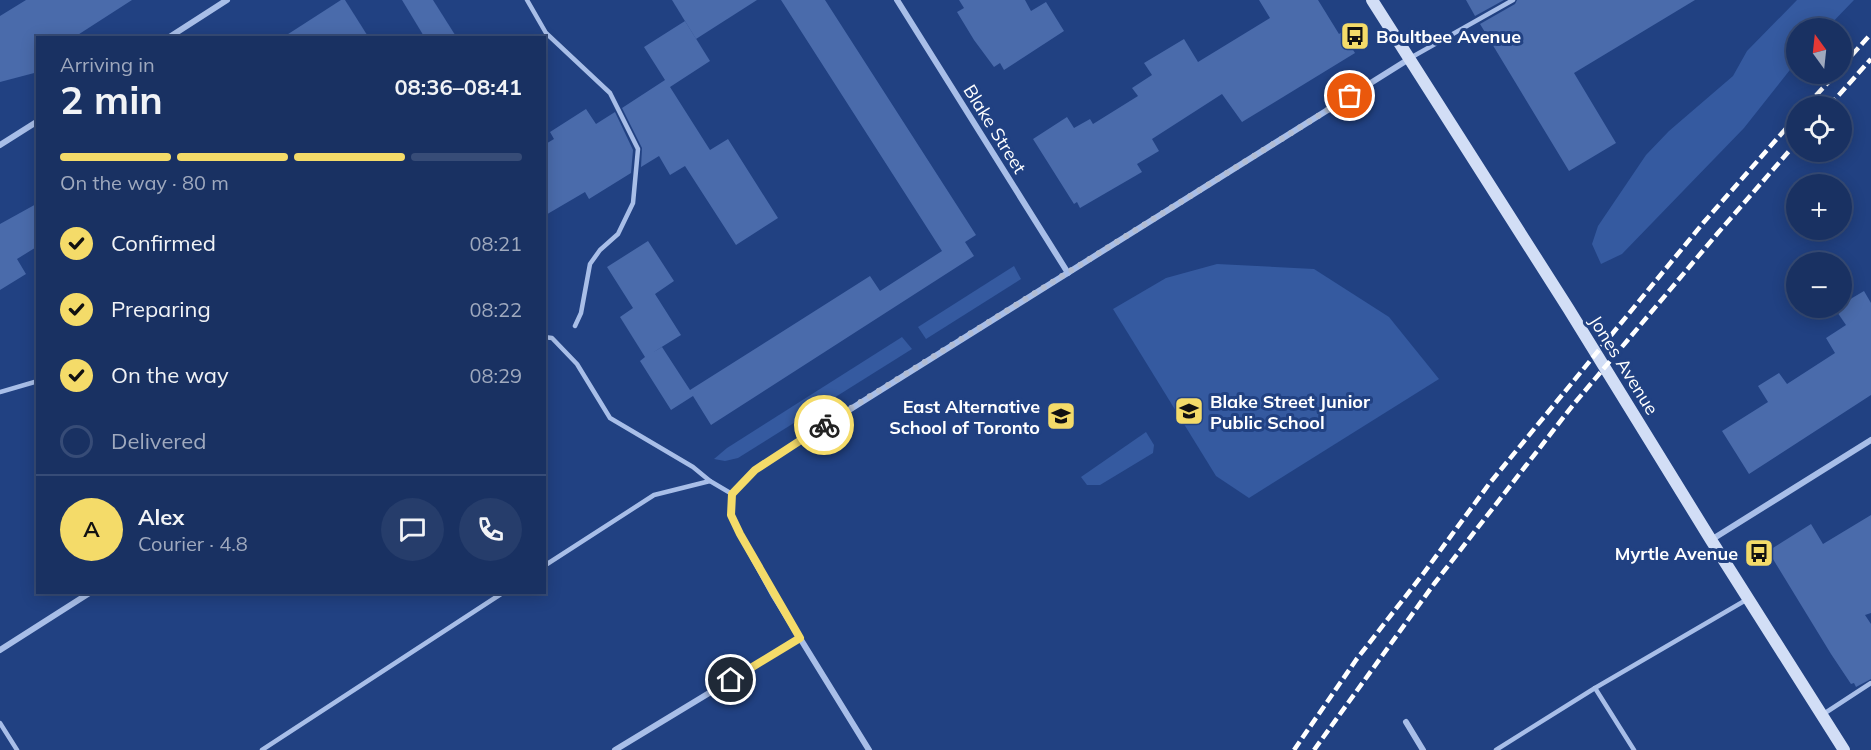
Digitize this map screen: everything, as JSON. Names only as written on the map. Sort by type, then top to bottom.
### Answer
[{"type":"street","points":[[171,36],[227,0]]},
{"type":"street","name":"Blake Street","points":[[897,0],[1068,273]]},
{"type":"street","name":"Jones Avenue","points":[[1372,0],[1568,308],[1844,750]]},
{"type":"street","points":[[869,750],[774,596],[736,525],[731,515],[732,494],[755,470],[806,437],[1409,59]]},
{"type":"street","points":[[0,145],[36,122]]},
{"type":"street","points":[[1711,540],[1871,440]]},
{"type":"street","points":[[0,650],[88,594]]},
{"type":"street","points":[[615,750],[800,638]]},
{"type":"street","points":[[1406,722],[1423,750]]},
{"type":"lane","points":[[527,0],[546,33],[610,93],[638,148],[633,203],[618,234],[600,250],[590,264],[581,313],[575,327]]},
{"type":"lane","points":[[1409,59],[1513,0]]},
{"type":"lane","points":[[546,337],[552,338],[577,363],[610,418],[693,467],[710,481],[732,494]]},
{"type":"lane","points":[[0,392],[36,382]]},
{"type":"lane","points":[[546,565],[654,495],[710,481]]},
{"type":"lane","points":[[262,750],[501,594]]},
{"type":"lane","points":[[1496,750],[1595,688],[1748,598]]},
{"type":"lane","points":[[1822,715],[1871,683]]},
{"type":"lane","points":[[1595,688],[1634,750]]},
{"type":"lane","points":[[0,723],[17,750]]},
{"type":"shaded area","points":[[1797,0],[1854,0],[1837,18],[1786,18],[1786,75],[1744,128],[1622,254],[1601,264],[1592,244],[1598,226],[1646,155],[1669,131],[1733,76],[1747,51]]},
{"type":"shaded area","points":[[1217,264],[1314,269],[1389,317],[1439,379],[1249,498],[1216,476],[1113,309],[1166,278]]},
{"type":"shaded area","points":[[1014,266],[1021,279],[926,339],[918,327]]},
{"type":"shaded area","points":[[902,337],[912,349],[738,458],[725,461],[714,459],[727,448]]},
{"type":"shaded area","points":[[1146,432],[1154,445],[1153,453],[1100,485],[1087,485],[1081,477]]},
{"type":"building","points":[[26,0],[132,0],[76,36],[36,36],[36,73],[0,82],[0,16]]},
{"type":"building","points":[[341,0],[345,0],[368,36],[285,36]]},
{"type":"building","points":[[402,0],[433,0],[456,36],[424,36]]},
{"type":"building","points":[[672,0],[757,0],[696,39]]},
{"type":"building","points":[[781,0],[825,0],[976,235],[965,242],[974,256],[711,425],[693,396],[671,410],[640,361],[645,357],[620,317],[633,308],[607,267],[648,241],[674,281],[655,294],[681,335],[652,353],[662,347],[690,390],[870,276],[880,291],[942,251]]},
{"type":"building","points":[[959,0],[1025,0],[1031,11],[1046,2],[1064,31],[1004,70],[1000,63],[994,67],[974,40],[957,12],[964,8]]},
{"type":"building","points":[[1259,0],[1318,0],[1339,34],[1342,32],[1355,53],[1242,122],[1222,94],[1152,139],[1159,151],[1137,164],[1142,172],[1080,208],[1077,202],[1074,204],[1033,139],[1067,117],[1074,128],[1090,119],[1093,124],[1138,96],[1132,88],[1152,75],[1144,63],[1184,39],[1198,62],[1270,18]]},
{"type":"building","points":[[1466,0],[1504,0],[1475,16]]},
{"type":"building","points":[[1517,0],[1695,0],[1574,73],[1616,143],[1569,171],[1480,24],[1515,4]]},
{"type":"building","points":[[685,21],[710,61],[670,87],[710,150],[728,139],[778,218],[736,245],[685,166],[670,175],[659,156],[641,167],[642,148],[622,108],[665,80],[644,47]]},
{"type":"building","points":[[586,109],[596,124],[615,112],[633,150],[631,173],[589,199],[585,192],[546,215],[546,144],[554,139],[550,132]]},
{"type":"building","points":[[36,204],[36,247],[17,259],[26,274],[0,290],[0,224]]},
{"type":"building","points":[[1864,291],[1871,303],[1871,395],[1749,474],[1722,431],[1768,402],[1758,386],[1779,373],[1787,384],[1835,353],[1826,338],[1846,325],[1841,318],[1852,318],[1852,298]]},
{"type":"building","points":[[1871,515],[1871,613],[1865,615],[1871,624],[1871,679],[1856,687],[1854,683],[1851,684],[1831,654],[1768,551],[1811,524],[1823,544]]},
{"type":"railway","points":[[1852,55],[1871,34]]},
{"type":"railway","points":[[1838,96],[1871,59]]},
{"type":"railway","points":[[1815,96],[1827,84]]},
{"type":"railway","points":[[1294,750],[1356,660],[1489,484],[1704,222],[1786,129]]},
{"type":"railway","points":[[1314,750],[1434,584],[1573,405],[1786,155]]},
{"type":"way so far","points":[[824,425],[1350,96]]},
{"type":"place","name":"Boultbee Avenue","points":[[1355,36]]},
{"type":"place","name":"Blake Street Junior Public School","points":[[1189,411]]},
{"type":"place","name":"East Alternative School of Toronto","points":[[1061,416]]},
{"type":"place","name":"Myrtle Avenue","points":[[1759,553]]},
{"type":"route","points":[[731,680],[800,638],[774,596],[731,515],[732,494],[755,470],[824,425]]}]
